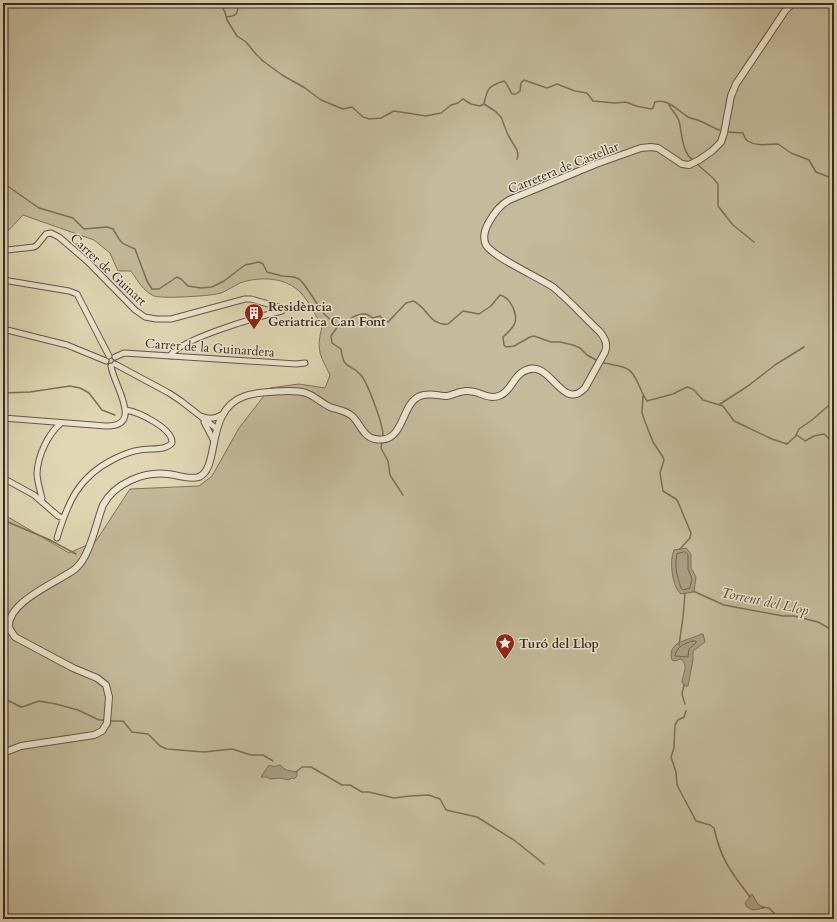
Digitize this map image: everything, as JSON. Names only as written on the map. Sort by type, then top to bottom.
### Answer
[{"type":"street","name":"Carretera de Castellar","points":[[3,753],[21,746],[90,736],[98,733],[105,727],[107,723],[109,702],[108,689],[103,682],[73,668],[13,635],[8,625],[10,616],[37,592],[71,572],[80,564],[86,554],[103,505],[107,498],[116,489],[128,481],[150,474],[166,474],[191,478],[200,476],[208,466],[221,415],[231,404],[240,398],[248,395],[286,391],[303,392],[330,407],[349,413],[366,434],[372,438],[380,439],[394,434],[399,429],[411,402],[415,399],[424,395],[448,396],[467,391],[496,397],[505,393],[525,370],[535,369],[545,373],[565,393],[580,393],[585,388],[606,349],[606,342],[599,331],[554,288],[488,248],[484,237],[486,227],[496,211],[506,202],[596,164],[641,148],[658,148],[678,163],[685,165],[696,162],[718,146],[722,140],[731,96],[736,84],[785,11],[793,3]]},
{"type":"street","points":[[828,3],[834,4]]},
{"type":"street","name":"Carrer de Guinart","points":[[3,260],[4,253],[7,250],[34,247],[46,234],[52,233],[88,262],[134,310],[145,317],[171,319],[245,299],[251,299],[282,308],[282,311],[271,312],[203,337],[174,350],[170,356]]},
{"type":"street","points":[[3,280],[69,291],[77,294],[110,358]]},
{"type":"street","points":[[3,330],[66,344],[116,360],[113,365],[126,410],[123,420],[111,426],[3,418]]},
{"type":"street","name":"Carrer de la Guinardera","points":[[110,358],[124,353],[296,364],[305,363]]},
{"type":"street","points":[[110,358],[107,364],[113,365],[169,393],[217,429]]},
{"type":"street","points":[[57,538],[63,518],[74,493],[88,476],[99,467],[133,451],[165,447],[172,443],[171,437],[162,427],[138,414],[126,410]]},
{"type":"street","points":[[198,415],[210,418],[217,418],[221,415]]},
{"type":"street","points":[[198,415],[206,425],[214,441]]},
{"type":"street","points":[[41,501],[42,498],[37,474],[39,463],[46,442],[52,432],[61,423]]},
{"type":"street","points":[[3,478],[41,501],[58,516],[63,518]]},
{"type":"shaded area","points":[[3,3],[834,3],[834,919],[3,919],[3,514],[69,553],[96,541],[130,489],[199,486],[212,476],[239,428],[270,388],[299,384],[325,388],[330,375],[319,347],[322,327],[313,310],[301,293],[288,284],[272,279],[256,279],[240,283],[224,292],[216,294],[188,297],[159,297],[154,296],[147,291],[131,271],[118,271],[110,253],[94,240],[23,215],[3,236]]},
{"type":"water","points":[[686,548],[691,554],[691,568],[696,577],[694,592],[681,594],[675,586],[672,573],[672,554],[674,550]]},
{"type":"water","points":[[703,634],[705,642],[693,651],[693,660],[688,686],[685,686],[682,682],[685,664],[681,659],[675,661],[672,660],[671,654],[676,645],[680,642]]},
{"type":"water","points":[[269,765],[275,767],[280,765],[286,770],[297,772],[297,776],[294,779],[292,778],[288,780],[281,778],[270,779],[267,777],[261,777]]},
{"type":"water","points":[[752,894],[758,904],[764,908],[753,910],[747,907],[745,903]]},
{"type":"waterway","points":[[186,3],[203,7],[213,3]]},
{"type":"waterway","points":[[216,3],[222,7],[227,20],[237,36],[246,42],[263,61],[321,100],[343,109],[352,107],[363,117],[370,119],[381,118],[394,111],[426,116],[441,113],[451,105],[458,103],[463,99],[471,104],[480,106],[484,104],[487,91],[491,87],[504,81],[512,94],[516,94],[520,91],[521,83],[524,80],[547,88],[557,84],[575,91],[587,93],[593,101],[615,103],[626,102],[651,109],[653,108],[655,102],[660,101],[669,103],[688,117],[723,131]]},
{"type":"waterway","points":[[227,17],[235,15],[239,3]]},
{"type":"waterway","points":[[484,104],[501,117],[508,135],[517,150],[517,159]]},
{"type":"waterway","points":[[669,105],[679,121],[685,148],[689,157],[693,160]]},
{"type":"waterway","points":[[727,132],[743,133],[747,140],[755,144],[778,144],[791,153],[809,160],[816,172],[834,179]]},
{"type":"waterway","points":[[697,164],[718,184],[718,206],[733,225],[754,242]]},
{"type":"waterway","points":[[3,184],[39,208],[73,218],[84,229],[107,227],[113,229],[121,242],[135,249],[147,281],[152,289],[159,289],[177,277],[188,286],[201,288],[212,287],[224,281],[245,265],[259,262],[263,264],[267,272],[299,279],[324,314],[338,326],[331,336],[332,343],[341,349],[342,356],[346,364],[357,371],[364,380],[378,415],[383,437]]},
{"type":"waterway","points":[[338,326],[341,326],[353,317],[360,314],[368,315],[373,318],[380,316],[388,322],[406,303],[413,301],[422,307],[437,322],[448,324],[463,311],[479,314],[491,306],[500,295],[511,303],[515,312],[514,325],[503,337],[504,345],[506,347],[514,346],[534,336],[551,342],[560,342],[573,345],[580,348],[587,355],[598,361]]},
{"type":"waterway","points":[[720,404],[748,386],[775,365],[804,347]]},
{"type":"waterway","points":[[601,362],[626,368],[632,372],[647,401],[673,394],[687,387],[694,390],[703,400],[723,406],[734,421],[772,439],[787,444],[797,435],[805,441],[814,436],[824,434],[834,443]]},
{"type":"waterway","points":[[3,393],[30,392],[70,386],[80,388],[89,393],[102,410],[115,415]]},
{"type":"waterway","name":"Torrent del Llop","points":[[643,396],[642,413],[653,442],[664,460],[660,473],[663,491],[676,499],[691,533],[690,538],[680,549]]},
{"type":"waterway","points":[[796,435],[799,429],[834,401]]},
{"type":"waterway","points":[[382,441],[381,448],[388,461],[390,475],[403,495]]},
{"type":"waterway","points":[[3,520],[48,539],[76,554]]},
{"type":"waterway","name":"Torrent del Llop","points":[[693,591],[724,605],[783,616],[794,616],[818,622],[834,631]]},
{"type":"waterway","points":[[679,645],[685,593]]},
{"type":"waterway","points":[[684,685],[682,694],[685,704]]},
{"type":"waterway","points":[[3,698],[21,707],[39,701],[56,704],[78,710],[99,720],[106,720]]},
{"type":"waterway","points":[[686,711],[684,717],[678,720],[675,725],[674,748],[671,757],[676,772],[677,785],[696,821],[710,825],[714,828],[723,857],[737,880],[750,897]]},
{"type":"waterway","points":[[110,721],[123,721],[132,732],[148,734],[160,746],[167,749],[204,752],[232,749],[251,755],[263,755],[273,761]]},
{"type":"waterway","points":[[296,772],[302,767],[311,767],[342,785],[350,785],[362,792],[369,792],[394,798],[429,795],[440,799],[446,810],[477,817],[514,840],[544,864]]},
{"type":"waterway","points":[[762,907],[769,908],[780,919]]},
{"type":"place","name":"Residència Geriatrica Can Font","points":[[254,330]]},
{"type":"place","name":"Turó del Llop","points":[[505,660]]}]
